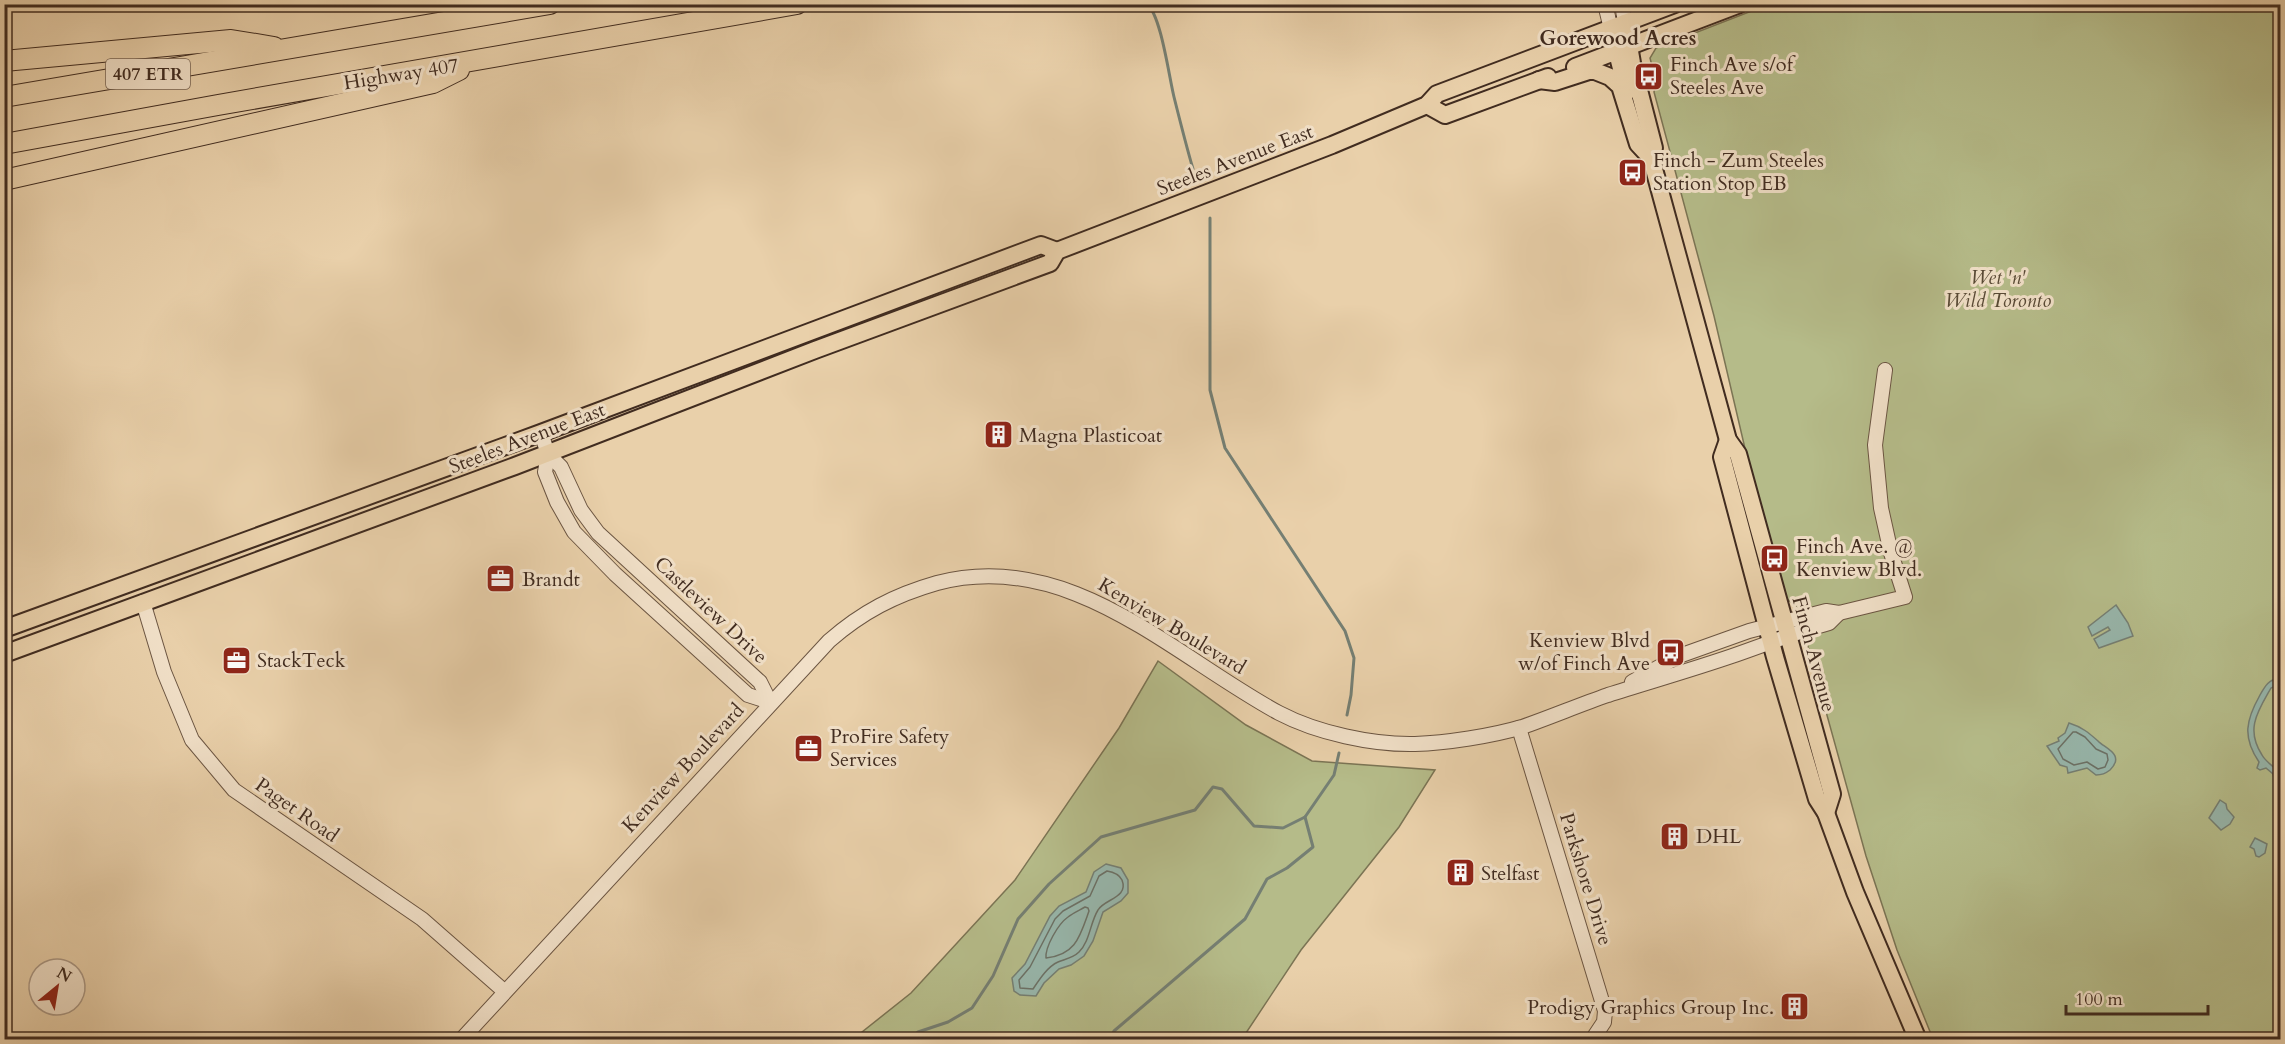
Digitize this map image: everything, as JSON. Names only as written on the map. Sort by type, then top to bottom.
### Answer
[{"type":"highway","name":"407 ETR","points":[[4,97],[292,50],[550,4]]},
{"type":"highway","name":"Highway 407","points":[[4,144],[797,4]]},
{"type":"highway","points":[[4,61],[231,40],[292,50]]},
{"type":"highway","points":[[4,180],[433,83],[475,62]]},
{"type":"main road","name":"Steeles Avenue East","points":[[4,654],[548,454],[649,413],[978,288],[1050,263],[1057,251],[1427,105],[1437,94],[1675,4]]},
{"type":"main road","points":[[1427,105],[1445,115],[1740,4]]},
{"type":"main road","name":"Finch Avenue","points":[[1618,26],[1647,154],[1728,440],[1738,454],[1832,794],[1826,813]]},
{"type":"main road","points":[[1539,80],[1555,82],[1589,71],[1610,77],[1620,86],[1638,144],[1647,154]]},
{"type":"main road","name":"Steeles Avenue East","points":[[4,629],[541,433],[1041,245],[1057,251]]},
{"type":"main road","name":"Finch Avenue","points":[[1728,440],[1722,457],[1769,634],[1817,799],[1826,813],[1855,892],[1918,1040]]},
{"type":"street","points":[[1605,4],[1618,26]]},
{"type":"street","points":[[1618,26],[1622,4]]},
{"type":"street","name":"Kenview Boulevard","points":[[461,1040],[770,702],[829,641],[851,621],[873,607],[907,591],[970,576],[1008,576],[1041,581],[1072,591],[1099,603],[1281,714],[1329,732],[1373,741],[1415,744],[1480,736],[1519,728],[1607,696],[1679,656],[1786,629],[1829,623],[1839,613],[1905,597],[1883,519],[1875,445],[1885,370]]},
{"type":"street","name":"Castleview Drive","points":[[541,433],[548,454],[561,467],[581,510],[598,533],[760,682],[770,702]]},
{"type":"street","name":"Castleview Drive","points":[[548,454],[545,472],[557,502],[573,532],[615,574],[748,695],[770,702]]},
{"type":"street","name":"Castleview Drive","points":[[615,574],[628,560]]},
{"type":"street","name":"Paget Road","points":[[143,602],[164,672],[192,740],[234,790],[422,919],[504,991]]},
{"type":"street","name":"Parkshore Drive","points":[[1519,728],[1605,1011],[1603,1025],[1592,1040]]},
{"type":"green space","name":"Wet 'n' Wild Toronto","points":[[1767,5],[2280,5],[2280,1039],[1933,1039],[1897,950],[1866,856],[1797,607],[1786,598],[1747,457],[1714,316],[1654,92],[1656,81],[1650,58],[1656,48]]},
{"type":"green space","points":[[1158,661],[1246,725],[1312,761],[1435,770],[1399,827],[1301,950],[1242,1039],[852,1040],[911,993],[1015,880],[1119,728]]},
{"type":"water","points":[[2116,605],[2128,623],[2133,636],[2099,648],[2094,639],[2110,630],[2108,627],[2092,636],[2088,627]]},
{"type":"water","points":[[2280,678],[2280,684],[2271,688],[2258,712],[2254,737],[2262,755],[2279,772],[2280,802],[2273,774],[2266,768],[2260,770],[2257,768],[2259,762],[2250,744],[2248,728],[2255,704],[2264,689],[2270,681]]},
{"type":"water","points":[[2069,723],[2085,730],[2112,752],[2116,760],[2110,770],[2098,775],[2087,768],[2068,773],[2067,767],[2060,765],[2047,746],[2059,741],[2058,738],[2065,733]]},
{"type":"water","points":[[2220,800],[2226,804],[2234,817],[2230,824],[2221,830],[2209,818]]},
{"type":"water","points":[[2255,838],[2267,844],[2265,853],[2259,857],[2250,847]]},
{"type":"water","points":[[1106,864],[1121,868],[1128,880],[1128,893],[1121,901],[1103,912],[1093,941],[1084,956],[1071,965],[1059,969],[1044,983],[1036,996],[1020,995],[1014,991],[1012,978],[1025,964],[1050,916],[1059,906],[1086,892],[1094,872]]},
{"type":"waterway","points":[[1147,4],[1156,20],[1164,47],[1174,97],[1193,169]]},
{"type":"waterway","points":[[1210,218],[1210,390],[1225,448],[1345,631],[1354,658],[1347,715]]},
{"type":"waterway","points":[[907,1040],[918,1032],[948,1022],[972,1008],[993,976],[1018,919],[1049,884],[1101,837],[1195,810],[1213,787],[1222,789],[1254,826],[1283,828],[1305,817],[1334,775],[1339,753]]},
{"type":"waterway","points":[[1109,1040],[1114,1031],[1245,919],[1267,879],[1287,868],[1313,847],[1305,817]]},
{"type":"place","name":"Finch Ave s/of Steeles Ave","points":[[1649,76]]},
{"type":"place","name":"Finch - Zum Steeles Station Stop EB","points":[[1632,172]]},
{"type":"place","name":"Magna Plasticoat","points":[[998,435]]},
{"type":"place","name":"Finch Ave. @ Kenview Blvd.","points":[[1775,558]]},
{"type":"place","name":"Brandt","points":[[501,579]]},
{"type":"place","name":"Kenview Blvd w/of Finch Ave","points":[[1671,652]]},
{"type":"place","name":"StackTeck","points":[[236,660]]},
{"type":"place","name":"ProFire Safety Services","points":[[809,748]]},
{"type":"place","name":"DHL","points":[[1675,836]]},
{"type":"place","name":"Stelfast","points":[[1460,873]]},
{"type":"place","name":"Prodigy Graphics Group Inc.","points":[[1795,1007]]},
{"type":"district","name":"Gorewood Acres","points":[[1618,38]]}]
